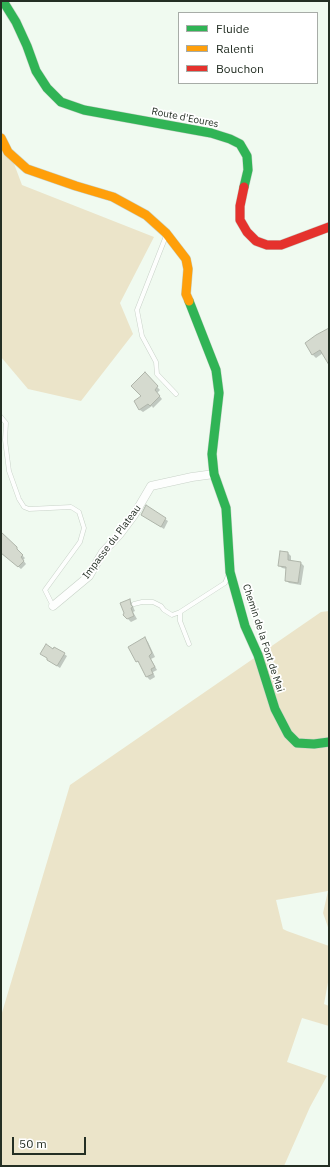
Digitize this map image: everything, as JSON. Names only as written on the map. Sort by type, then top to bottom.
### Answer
[{"type":"street","name":"Route d'Eoures","points":[[3,1],[16,22],[36,71],[47,88],[61,102],[84,110],[211,134],[230,139],[240,144],[248,156],[248,170],[240,206],[240,220],[247,232],[256,241],[267,245],[281,245],[329,227]]},
{"type":"street","name":"Chemin de la Font de Mai","points":[[1,138],[8,152],[27,169],[76,186],[113,196],[146,215],[166,233],[186,259],[188,269],[186,294],[216,370],[219,393],[212,454],[214,474],[226,508],[230,572],[245,626],[258,655],[275,710],[288,734],[296,743],[314,744],[329,742]]},
{"type":"street","name":"Impasse du Plateau","points":[[53,606],[89,576],[103,552],[119,535],[134,515],[151,486],[214,474]]},
{"type":"lane","points":[[166,233],[137,310],[142,336],[156,362],[157,374],[176,394]]},
{"type":"lane","name":"Impasse du Plateau","points":[[1,417],[6,423],[5,440],[9,471],[19,500],[24,507],[29,509],[72,507],[79,512],[84,528],[80,542],[45,590],[53,606]]},
{"type":"lane","points":[[134,604],[153,602],[161,606],[172,615],[180,612],[225,583],[230,572]]},
{"type":"lane","points":[[180,612],[180,621],[189,644]]},
{"type":"shaded area","points":[[1,129],[22,185],[154,237],[120,303],[133,334],[81,401],[28,389],[1,357]]},
{"type":"shaded area","points":[[329,611],[329,930],[323,913],[328,891],[276,900],[283,929],[329,946],[329,977],[324,1004],[329,1006],[329,1026],[302,1018],[287,1062],[327,1076],[310,1107],[284,1166],[1,1166],[1,1016],[70,785],[321,612]]},
{"type":"building","points":[[329,328],[329,365],[320,350],[312,355],[305,343]]},
{"type":"building","points":[[145,372],[158,386],[155,390],[160,396],[150,406],[148,404],[139,410],[134,401],[141,396],[131,386]]},
{"type":"building","points":[[146,505],[166,518],[161,527],[141,515]]},
{"type":"building","points":[[1,532],[23,555],[21,557],[24,561],[18,567],[1,553]]},
{"type":"building","points":[[280,551],[288,552],[288,560],[301,562],[298,583],[285,581],[286,567],[278,566]]},
{"type":"building","points":[[130,599],[134,616],[127,619],[123,615],[124,613],[120,603]]},
{"type":"building","points":[[145,637],[152,653],[149,656],[155,667],[151,669],[153,674],[146,677],[138,661],[136,662],[128,647]]},
{"type":"building","points":[[46,644],[53,649],[54,647],[65,653],[57,666],[40,654]]},
{"type":"traffic: fast","points":[[3,1],[16,22],[36,71],[47,88],[61,102],[84,110],[211,133],[230,139],[240,144],[247,156],[248,170],[244,187]]},
{"type":"traffic: fast","points":[[189,301],[216,370],[219,393],[212,454],[214,474],[226,508],[230,572],[245,626],[258,655],[275,709],[288,734],[297,743],[314,744],[329,742]]},
{"type":"traffic: slow","points":[[1,138],[8,152],[27,169],[113,197],[146,215],[166,233],[186,259],[188,269],[186,294],[189,301]]},
{"type":"traffic: jam","points":[[244,187],[240,206],[240,220],[247,232],[256,241],[267,245],[281,245],[329,227]]}]
